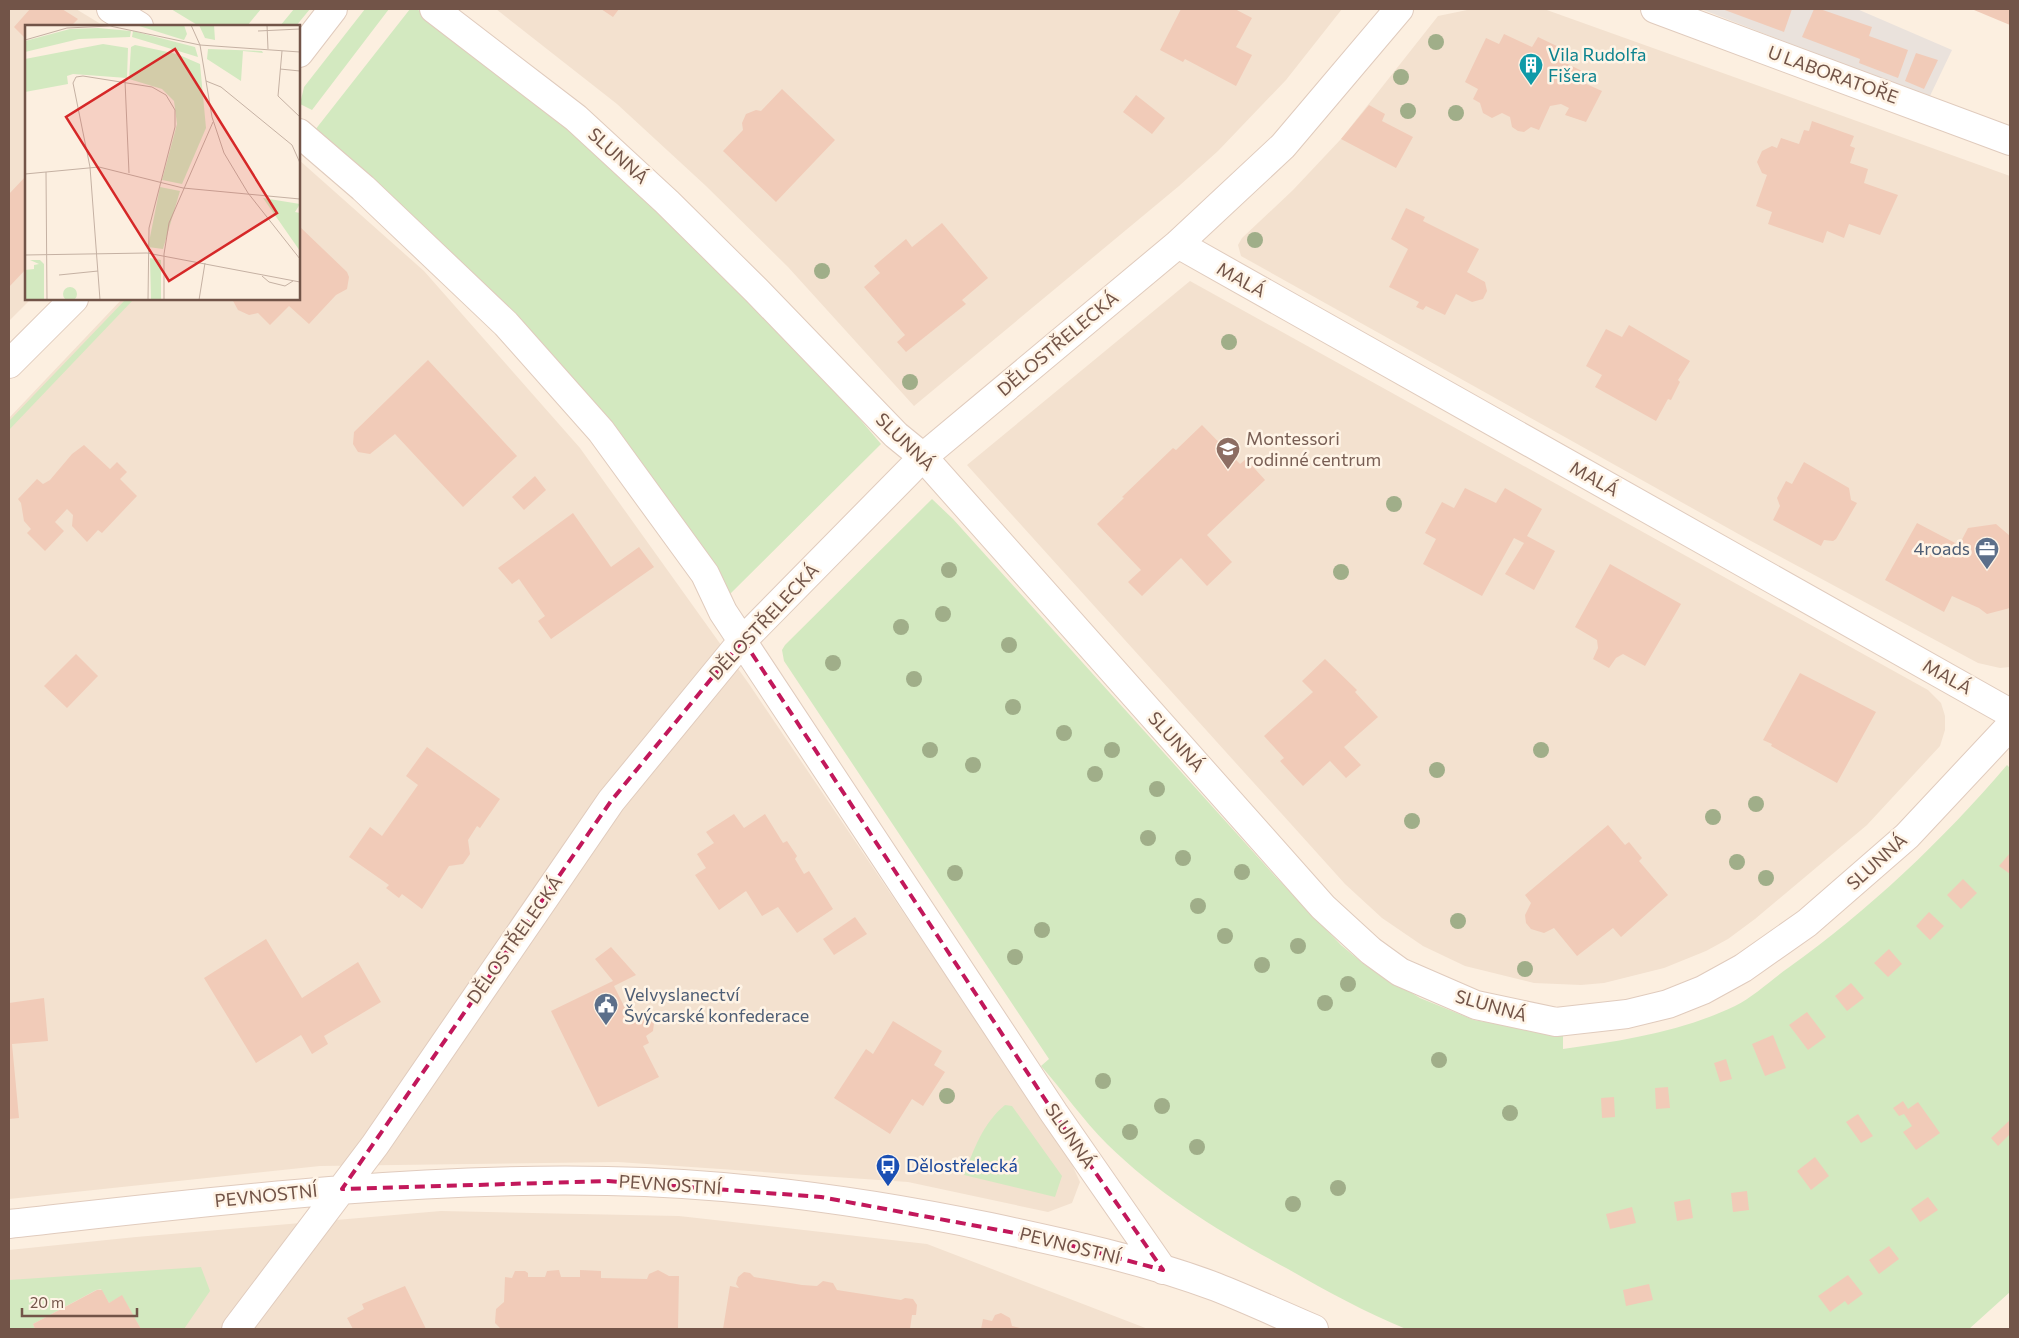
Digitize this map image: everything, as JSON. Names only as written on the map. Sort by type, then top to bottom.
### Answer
[{"type":"street","points":[[111,9],[137,25]]},
{"type":"street","points":[[300,52],[333,9]]},
{"type":"street","name":"SLUNNÁ","points":[[434,9],[576,118],[756,290],[896,435],[923,457],[1323,907],[1371,952],[1400,972],[1476,1006],[1556,1022],[1627,1014],[1668,1004],[1703,990],[1743,968],[1807,923],[1907,836],[2010,726]]},
{"type":"street","name":"DĚLOSTŘELECKÁ","points":[[236,1329],[375,1145],[611,802],[743,640],[923,457],[1178,244],[1283,146],[1399,9]]},
{"type":"street","name":"U LABORATOŘE","points":[[1655,9],[2010,141]]},
{"type":"street","name":"SLUNNÁ","points":[[300,134],[369,194],[506,324],[601,432],[705,574],[723,612],[1054,1113],[1163,1270]]},
{"type":"street","name":"MALÁ","points":[[1178,244],[2010,712]]},
{"type":"street","points":[[9,364],[73,300]]},
{"type":"street","name":"PEVNOSTNÍ","points":[[9,1224],[342,1189],[454,1183],[608,1181],[812,1196],[897,1208],[1038,1237],[1163,1270],[1213,1286],[1314,1329]]},
{"type":"highlighted area","points":[[743,640],[1054,1113],[1163,1270],[1047,1239],[821,1197],[608,1181],[342,1189],[611,801]]},
{"type":"shaded area","points":[[9,9],[76,9],[102,25],[25,25],[25,300],[30,300],[9,321]]},
{"type":"shaded area","points":[[496,9],[1342,9],[1286,80],[1218,151],[1179,186],[914,406],[788,267],[706,186],[617,104]]},
{"type":"shaded area","points":[[1472,9],[1544,9],[2010,176],[2010,667],[2000,668],[1978,663],[1751,541],[1241,256],[1238,245],[1242,238],[1293,190],[1341,139],[1438,16]]},
{"type":"shaded area","points":[[1701,9],[1857,9],[1952,50],[1929,98]]},
{"type":"shaded area","points":[[300,161],[424,271],[580,448],[749,684],[1069,1158],[1080,1182],[1072,1203],[1048,1212],[908,1182],[618,1162],[320,1166],[9,1199],[9,418],[121,300],[300,300]]},
{"type":"shaded area","points":[[1190,281],[1928,690],[1941,703],[1945,716],[1945,730],[1940,746],[1867,825],[1755,919],[1728,939],[1706,951],[1664,968],[1604,983],[1581,985],[1534,983],[1465,966],[1423,946],[1382,918],[1345,884],[967,465]]},
{"type":"shaded area","points":[[441,1211],[679,1216],[927,1244],[1148,1329],[9,1329],[9,1250],[136,1237]]},
{"type":"green space","points":[[171,9],[261,9],[248,25],[197,25]]},
{"type":"green space","points":[[294,9],[310,9],[297,25],[281,25]]},
{"type":"green space","points":[[365,9],[389,9],[312,110],[300,104],[304,87]]},
{"type":"green space","points":[[410,9],[417,9],[538,102],[688,235],[836,391],[881,444],[729,595],[315,130]]},
{"type":"green space","points":[[125,300],[133,300],[9,430],[9,421]]},
{"type":"green space","points":[[932,499],[953,519],[1275,876],[1341,945],[1365,965],[1420,998],[1474,1020],[1563,1035],[1563,1049],[1629,1039],[1672,1029],[1694,1023],[1742,1002],[1818,946],[1904,873],[1957,821],[2007,765],[2010,768],[2010,1292],[1969,1329],[1406,1329],[1346,1301],[1264,1256],[1216,1228],[1148,1181],[1107,1144],[1041,1066],[1049,1059],[784,661],[782,650],[785,645]]},
{"type":"green space","points":[[1005,1105],[1012,1106],[1062,1176],[1055,1197],[964,1175],[985,1128]]},
{"type":"green space","points":[[201,1267],[210,1291],[184,1329],[141,1329],[122,1296],[109,1303],[101,1289],[33,1324],[35,1329],[9,1329],[9,1280]]},
{"type":"building","points":[[30,9],[62,9],[78,19],[72,25],[25,25],[25,38],[14,27]]},
{"type":"building","points":[[601,9],[619,9],[613,17]]},
{"type":"building","points":[[1181,9],[1235,9],[1252,18],[1236,47],[1252,55],[1236,86],[1185,59],[1183,62],[1160,50]]},
{"type":"building","points":[[1722,9],[1792,9],[1784,32]]},
{"type":"building","points":[[1814,9],[1820,9],[1872,27],[1869,36],[1908,50],[1898,78],[1859,63],[1860,59],[1802,37]]},
{"type":"building","points":[[2010,9],[2010,25],[1974,10]]},
{"type":"building","name":"Vila Rudolfa Fišera","points":[[1504,34],[1532,47],[1538,37],[1565,50],[1560,60],[1588,74],[1584,83],[1602,91],[1586,122],[1565,115],[1569,108],[1561,104],[1550,106],[1539,130],[1531,127],[1524,132],[1512,127],[1510,117],[1502,113],[1492,118],[1483,113],[1480,103],[1473,99],[1478,89],[1465,82],[1486,38],[1499,44]]},
{"type":"building","points":[[1916,53],[1938,60],[1924,89],[1905,81]]},
{"type":"building","points":[[782,89],[835,140],[776,202],[723,151],[743,130],[742,123],[746,114],[756,110],[761,111]]},
{"type":"building","points":[[1136,95],[1165,118],[1152,134],[1123,112]]},
{"type":"building","points":[[1369,105],[1385,114],[1382,121],[1413,137],[1396,168],[1341,139]]},
{"type":"building","points":[[1812,121],[1854,136],[1850,146],[1855,148],[1850,163],[1868,169],[1864,183],[1898,195],[1880,235],[1849,224],[1844,238],[1827,231],[1823,243],[1768,224],[1772,212],[1756,206],[1767,175],[1762,173],[1757,162],[1762,151],[1772,146],[1777,148],[1781,138],[1799,144],[1804,130],[1809,131]]},
{"type":"building","points":[[25,177],[25,270],[9,287],[9,194]]},
{"type":"building","points":[[1406,208],[1425,217],[1423,221],[1479,249],[1467,272],[1485,282],[1487,291],[1483,299],[1472,302],[1456,294],[1445,315],[1426,306],[1423,310],[1416,307],[1419,302],[1389,287],[1408,249],[1391,239]]},
{"type":"building","points":[[942,223],[988,278],[962,300],[966,304],[906,352],[897,342],[905,335],[864,287],[880,273],[874,266],[906,239],[912,247]]},
{"type":"building","points":[[300,227],[347,272],[349,277],[347,289],[336,295],[309,324],[289,306],[270,325],[258,313],[249,315],[238,310],[233,300],[300,300]]},
{"type":"building","points":[[1629,325],[1690,361],[1678,380],[1680,382],[1671,400],[1668,399],[1656,421],[1595,387],[1602,375],[1586,366],[1606,329],[1622,337]]},
{"type":"building","points":[[428,360],[517,456],[463,507],[395,434],[370,454],[358,452],[353,444],[354,432]]},
{"type":"building","points":[[1202,425],[1240,464],[1246,459],[1265,480],[1207,535],[1232,562],[1207,586],[1181,558],[1142,596],[1128,582],[1141,570],[1097,524],[1173,448],[1176,450]]},
{"type":"building","points":[[84,445],[110,469],[117,462],[127,472],[120,479],[137,496],[102,533],[98,530],[87,542],[72,526],[73,515],[67,509],[55,522],[64,531],[45,551],[27,533],[31,529],[24,521],[21,503],[18,499],[37,479],[43,484],[50,480],[72,454]]},
{"type":"building","points":[[1804,462],[1849,488],[1851,500],[1857,503],[1836,539],[1833,541],[1824,540],[1821,546],[1773,520],[1780,506],[1777,498],[1786,481],[1792,484]]},
{"type":"building","points":[[535,476],[546,490],[524,510],[512,497]]},
{"type":"building","points":[[1465,488],[1496,503],[1505,488],[1542,509],[1527,536],[1555,551],[1534,590],[1505,574],[1524,543],[1514,538],[1482,596],[1423,564],[1436,539],[1425,533],[1442,502],[1454,508]]},
{"type":"building","points":[[573,513],[611,567],[639,547],[654,567],[551,639],[538,621],[545,616],[519,579],[512,584],[498,568]]},
{"type":"building","points":[[1917,523],[1959,545],[1968,528],[1996,524],[2010,536],[2010,608],[1987,614],[1979,608],[1952,596],[1944,612],[1885,580]]},
{"type":"building","points":[[1610,564],[1681,604],[1645,666],[1623,654],[1616,658],[1609,668],[1593,659],[1598,648],[1597,640],[1575,627]]},
{"type":"building","points":[[76,654],[98,676],[67,708],[44,686]]},
{"type":"building","points":[[1325,659],[1357,690],[1355,692],[1378,717],[1344,747],[1361,765],[1346,778],[1330,761],[1303,786],[1280,761],[1284,758],[1264,736],[1313,692],[1302,681]]},
{"type":"building","points":[[1800,673],[1876,712],[1837,783],[1763,740]]},
{"type":"building","points":[[427,747],[500,799],[480,828],[477,826],[468,840],[470,854],[463,864],[449,866],[422,909],[402,894],[399,898],[386,888],[389,885],[349,857],[370,827],[382,836],[418,785],[406,776]]},
{"type":"building","points":[[734,814],[744,828],[765,814],[783,843],[787,841],[797,856],[795,859],[804,874],[809,871],[833,909],[797,933],[778,907],[762,916],[746,891],[719,910],[695,875],[706,868],[697,854],[714,843],[706,832]]},
{"type":"building","points":[[1608,825],[1625,845],[1629,842],[1642,858],[1639,861],[1668,895],[1621,937],[1613,928],[1577,956],[1554,928],[1544,933],[1531,929],[1526,923],[1525,915],[1531,903],[1525,895]]},
{"type":"building","points":[[2010,853],[2010,874],[1999,866]]},
{"type":"building","points":[[1963,879],[1977,893],[1961,909],[1947,895]]},
{"type":"building","points":[[1929,912],[1944,926],[1930,940],[1916,926]]},
{"type":"building","points":[[855,917],[867,934],[834,955],[823,939]]},
{"type":"building","points":[[266,939],[302,998],[358,962],[381,1002],[324,1036],[328,1044],[312,1054],[301,1035],[256,1063],[204,978]]},
{"type":"building","name":"Velvyslanectví Švýcarské konfederace","points":[[611,947],[636,975],[614,986],[627,1012],[632,1010],[636,1017],[646,1015],[654,1023],[653,1031],[646,1036],[649,1043],[643,1046],[659,1077],[598,1107],[551,1011],[613,981],[595,959]]},
{"type":"building","points":[[1889,949],[1902,964],[1888,977],[1874,963]]},
{"type":"building","points":[[1851,983],[1864,998],[1847,1011],[1835,996]]},
{"type":"building","points":[[44,998],[48,1041],[12,1044],[19,1118],[9,1119],[9,1003]]},
{"type":"building","points":[[1807,1012],[1826,1037],[1808,1050],[1789,1025]]},
{"type":"building","points":[[893,1021],[942,1051],[934,1065],[945,1072],[923,1106],[912,1099],[890,1134],[834,1098],[866,1049],[873,1054]]},
{"type":"building","points":[[1773,1035],[1786,1068],[1765,1076],[1752,1044]]},
{"type":"building","points":[[1726,1059],[1732,1079],[1720,1082],[1714,1063]]},
{"type":"building","points":[[1668,1087],[1670,1108],[1656,1109],[1655,1088]]},
{"type":"building","points":[[1614,1097],[1615,1117],[1602,1118],[1601,1098]]},
{"type":"building","points":[[1903,1101],[1908,1109],[1918,1102],[1940,1133],[1916,1150],[1903,1132],[1912,1126],[1904,1114],[1899,1116],[1893,1108]]},
{"type":"building","points":[[1858,1114],[1873,1136],[1861,1143],[1846,1122]]},
{"type":"building","points":[[2010,1120],[2010,1134],[1998,1146],[1991,1138]]},
{"type":"building","points":[[1815,1157],[1829,1176],[1811,1190],[1797,1171]]},
{"type":"building","points":[[1747,1191],[1749,1210],[1733,1212],[1731,1193]]},
{"type":"building","points":[[1928,1197],[1938,1210],[1920,1222],[1911,1209]]},
{"type":"building","points":[[1690,1199],[1693,1218],[1677,1221],[1674,1202]]},
{"type":"building","points":[[1632,1207],[1636,1223],[1610,1229],[1606,1214]]},
{"type":"building","points":[[1889,1246],[1899,1259],[1879,1274],[1869,1260]]},
{"type":"building","points":[[559,1270],[561,1277],[580,1277],[580,1270],[601,1271],[601,1278],[647,1279],[649,1274],[658,1270],[669,1276],[679,1276],[678,1329],[501,1329],[495,1323],[496,1309],[504,1302],[505,1277],[512,1278],[515,1271],[525,1271],[528,1273],[528,1277],[545,1277],[547,1271]]},
{"type":"building","points":[[744,1272],[750,1273],[754,1277],[802,1285],[817,1286],[823,1281],[833,1283],[837,1290],[901,1300],[905,1298],[913,1299],[917,1305],[916,1315],[912,1315],[910,1329],[723,1329],[730,1286],[739,1288],[736,1284],[738,1277]]},
{"type":"building","points":[[1848,1275],[1863,1294],[1848,1305],[1845,1301],[1830,1312],[1818,1296]]},
{"type":"building","points":[[1649,1284],[1653,1300],[1626,1306],[1623,1290]]},
{"type":"building","points":[[405,1286],[426,1329],[353,1329],[347,1318],[364,1309],[362,1304]]},
{"type":"building","points":[[97,1290],[102,1290],[109,1303],[122,1295],[141,1329],[35,1329],[33,1324]]},
{"type":"building","points":[[1001,1313],[1010,1318],[1012,1326],[1024,1329],[981,1329],[983,1319],[992,1321],[995,1315]]},
{"type":"place","name":"Vila Rudolfa Fišera","points":[[1531,86]]},
{"type":"place","name":"Montessori rodinné centrum","points":[[1228,470]]},
{"type":"place","name":"4roads","points":[[1987,570]]},
{"type":"place","name":"Velvyslanectví Švýcarské konfederace","points":[[606,1026]]},
{"type":"place","name":"Dělostřelecká","points":[[888,1187]]}]
